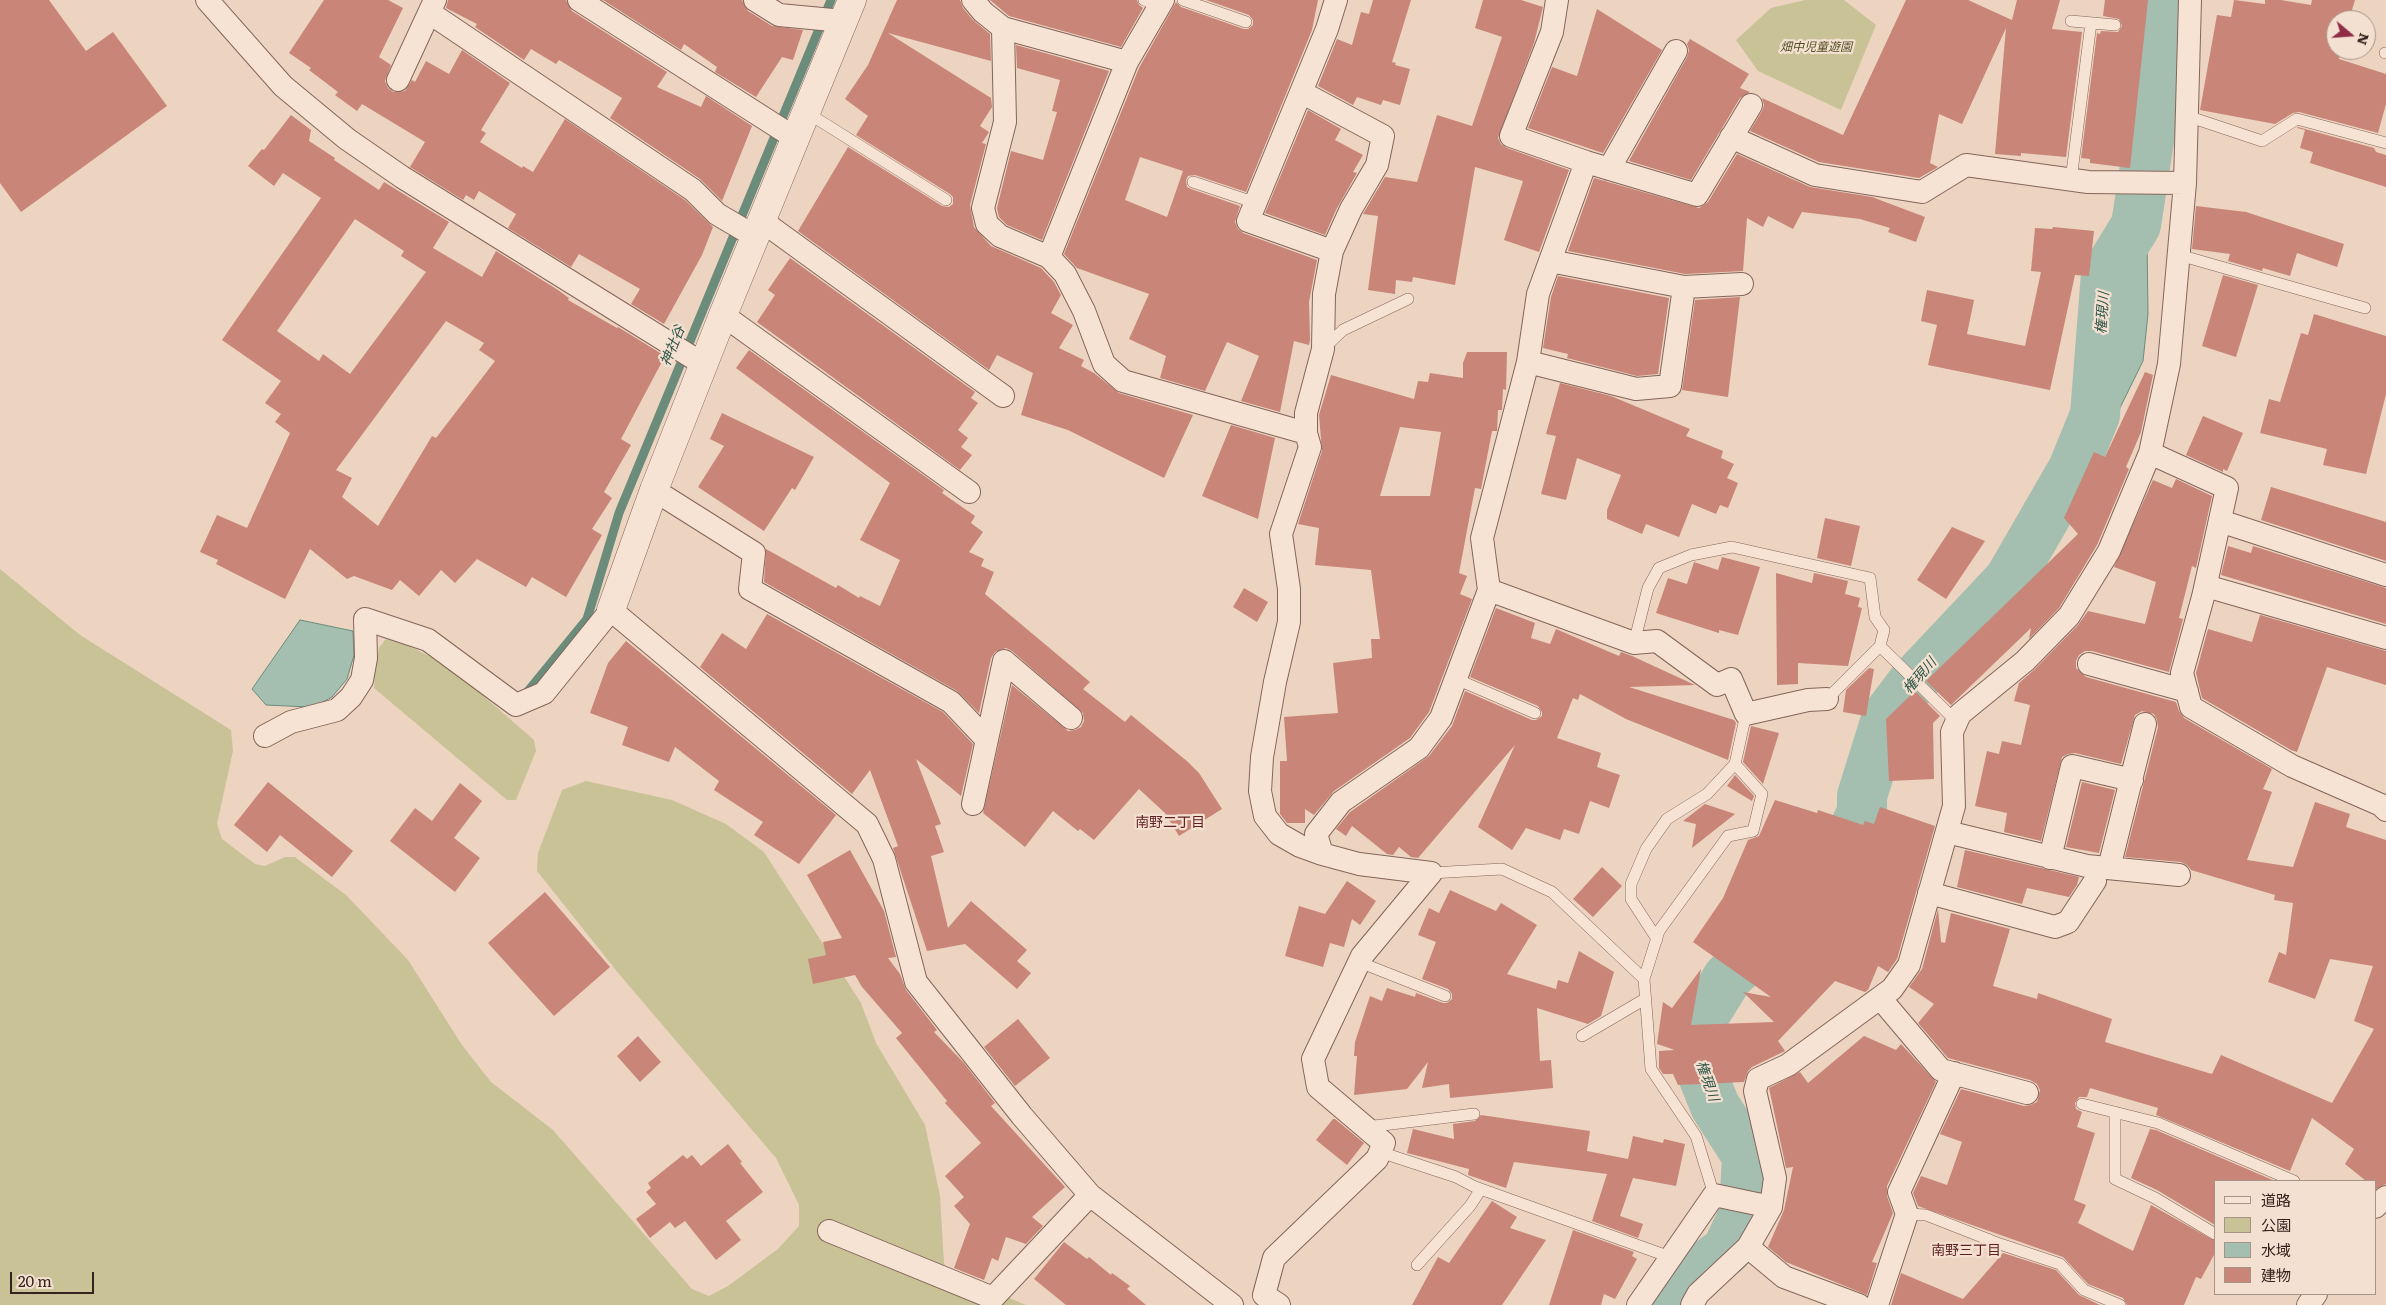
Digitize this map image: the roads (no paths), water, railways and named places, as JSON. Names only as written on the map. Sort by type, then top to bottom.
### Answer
[{"type":"street","points":[[206,0],[282,86],[348,140],[402,177],[703,364]]},
{"type":"street","points":[[579,0],[795,138]]},
{"type":"street","points":[[265,736],[291,722],[337,710],[351,698],[362,680],[366,658],[364,619],[428,640],[516,705],[544,693],[611,610],[654,490],[703,364],[848,11],[779,15],[755,0]]},
{"type":"street","points":[[973,0],[983,12],[1003,28],[1127,62]]},
{"type":"street","points":[[1332,250],[1248,221],[1327,29],[1336,0]]},
{"type":"street","points":[[1557,0],[1552,32],[1511,136],[1608,169],[1697,195],[1751,105]]},
{"type":"street","points":[[1692,1305],[1698,1294],[1748,1247],[1762,1205],[1775,1178],[1756,1090],[1758,1079],[1788,1065],[1892,989],[1909,965],[1954,806],[1951,754],[1952,732],[1960,714],[2025,661],[2069,616],[2109,551],[2150,453],[2169,364],[2179,255],[2185,183],[2190,0]]},
{"type":"street","points":[[1049,257],[1127,62],[1156,2]]},
{"type":"street","points":[[398,80],[432,6],[692,190],[717,214],[759,229],[1003,396]]},
{"type":"street","points":[[1003,28],[1005,122],[983,208],[987,224],[1000,236],[1049,257],[1065,274],[1084,311],[1104,364],[1123,381],[1306,433]]},
{"type":"street","points":[[1608,169],[1676,51]]},
{"type":"street","points":[[1301,92],[1383,136],[1377,165],[1351,209],[1332,250],[1324,294],[1323,349],[1306,413],[1306,433],[1310,447],[1281,534],[1289,589],[1289,622],[1275,682],[1262,756],[1260,791],[1264,816],[1279,834],[1300,846],[1322,854],[1359,864],[1431,873]]},
{"type":"street","points":[[1731,137],[1815,175],[1922,192],[1966,165],[2071,180],[2185,183]]},
{"type":"street","points":[[1322,854],[1316,834],[1340,802],[1419,748],[1441,718],[1456,679],[1489,590],[1482,538],[1528,362],[1538,294],[1586,162]]},
{"type":"street","points":[[1550,261],[1684,287],[1742,284]]},
{"type":"street","points":[[1528,362],[1636,389],[1670,386],[1684,287]]},
{"type":"street","points":[[723,315],[969,492]]},
{"type":"street","points":[[2150,453],[2227,488],[2206,586],[2182,673],[2191,707],[2292,766],[2384,804]]},
{"type":"street","points":[[654,490],[754,553],[750,589],[951,702],[987,740]]},
{"type":"street","points":[[2220,521],[2386,575]]},
{"type":"street","points":[[2206,586],[2386,638]]},
{"type":"street","points":[[1489,590],[1634,643],[1657,641],[1717,685],[1731,679],[1746,714],[1808,700],[1827,699]]},
{"type":"street","points":[[611,610],[867,824],[884,859],[916,982],[1022,1116],[1090,1195],[1232,1305]]},
{"type":"street","points":[[973,804],[1004,661],[1071,718]]},
{"type":"street","points":[[2089,664],[2187,691]]},
{"type":"street","points":[[1929,893],[2055,927],[2068,922],[2102,875],[2132,780],[2146,724]]},
{"type":"street","points":[[2050,858],[2072,766],[2132,780]]},
{"type":"street","points":[[1947,832],[2087,866],[2102,875],[2179,875]]},
{"type":"street","points":[[1279,1305],[1264,1295],[1274,1258],[1377,1159],[1384,1144],[1318,1087],[1312,1059],[1362,956],[1431,873]]},
{"type":"street","points":[[1880,998],[1940,1070],[2027,1093]]},
{"type":"street","points":[[1877,1305],[1907,1214],[1899,1192],[1954,1073]]},
{"type":"street","points":[[829,1231],[984,1301],[993,1298],[1090,1195]]},
{"type":"street","points":[[1638,1305],[1670,1258],[1721,1196],[1762,1205]]},
{"type":"street","points":[[2376,1205],[2386,1197]]},
{"type":"street","points":[[1748,1247],[1784,1277],[1859,1305]]},
{"type":"lane","points":[[1183,0],[1246,22]]},
{"type":"lane","points":[[2071,21],[2115,25]]},
{"type":"lane","points":[[2071,180],[2091,23]]},
{"type":"lane","points":[[806,112],[946,200]]},
{"type":"lane","points":[[2187,116],[2262,141],[2297,119],[2386,143]]},
{"type":"lane","points":[[1193,182],[1256,203]]},
{"type":"lane","points":[[2179,255],[2365,308]]},
{"type":"lane","points":[[1323,349],[1343,330],[1408,299]]},
{"type":"lane","points":[[1634,643],[1648,588],[1659,568],[1691,555],[1732,547],[1870,578],[1875,617],[1884,630],[1880,646],[1827,699]]},
{"type":"lane","points":[[1880,646],[1957,722]]},
{"type":"lane","points":[[1456,679],[1535,713]]},
{"type":"lane","points":[[1657,939],[1631,898],[1630,884],[1646,849],[1667,819],[1707,794],[1735,764],[1746,714]]},
{"type":"lane","points":[[1721,1196],[1696,1136],[1651,1068],[1644,979],[1659,931],[1728,836],[1753,832],[1762,794],[1735,764]]},
{"type":"lane","points":[[1431,873],[1502,869],[1552,892],[1644,979]]},
{"type":"lane","points":[[1359,962],[1445,996]]},
{"type":"lane","points":[[1582,1036],[1645,999]]},
{"type":"lane","points":[[2082,1104],[2158,1123],[2292,1180]]},
{"type":"lane","points":[[2115,1112],[2115,1179],[2154,1198],[2214,1233]]},
{"type":"lane","points":[[1364,1127],[1474,1114]]},
{"type":"lane","points":[[1380,1152],[1456,1177],[1481,1189],[1670,1258]]},
{"type":"lane","points":[[1417,1265],[1470,1206],[1481,1189]]},
{"type":"lane","points":[[1907,1214],[1926,1215],[2000,1244],[2060,1264],[2084,1290],[2120,1305]]},
{"type":"water","points":[[2123,234],[2147,239],[2148,314],[2143,361],[2114,420],[2086,418],[2097,298],[2104,259]]},
{"type":"water","points":[[300,620],[353,631],[354,655],[347,679],[332,697],[309,707],[266,705],[252,689]]},
{"type":"waterway","name":"神社谷","points":[[528,691],[587,619],[619,513],[831,0]]},
{"type":"waterway","name":"権現川","points":[[1672,1305],[1687,1280],[1727,1250],[1744,1214],[1747,1156],[1715,1106],[1697,1061],[1702,1019],[1728,977],[1769,938],[1841,857],[1862,812],[1862,796],[1887,716],[1912,683],[2009,580],[2073,469],[2095,415],[2106,274],[2136,225],[2156,95],[2165,0]]},
{"type":"district","name":"南野二丁目","points":[[1170,823]]},
{"type":"district","name":"南野三丁目","points":[[1966,1251]]},
{"type":"park label","name":"畑中児童遊園","points":[[1816,47]]}]
